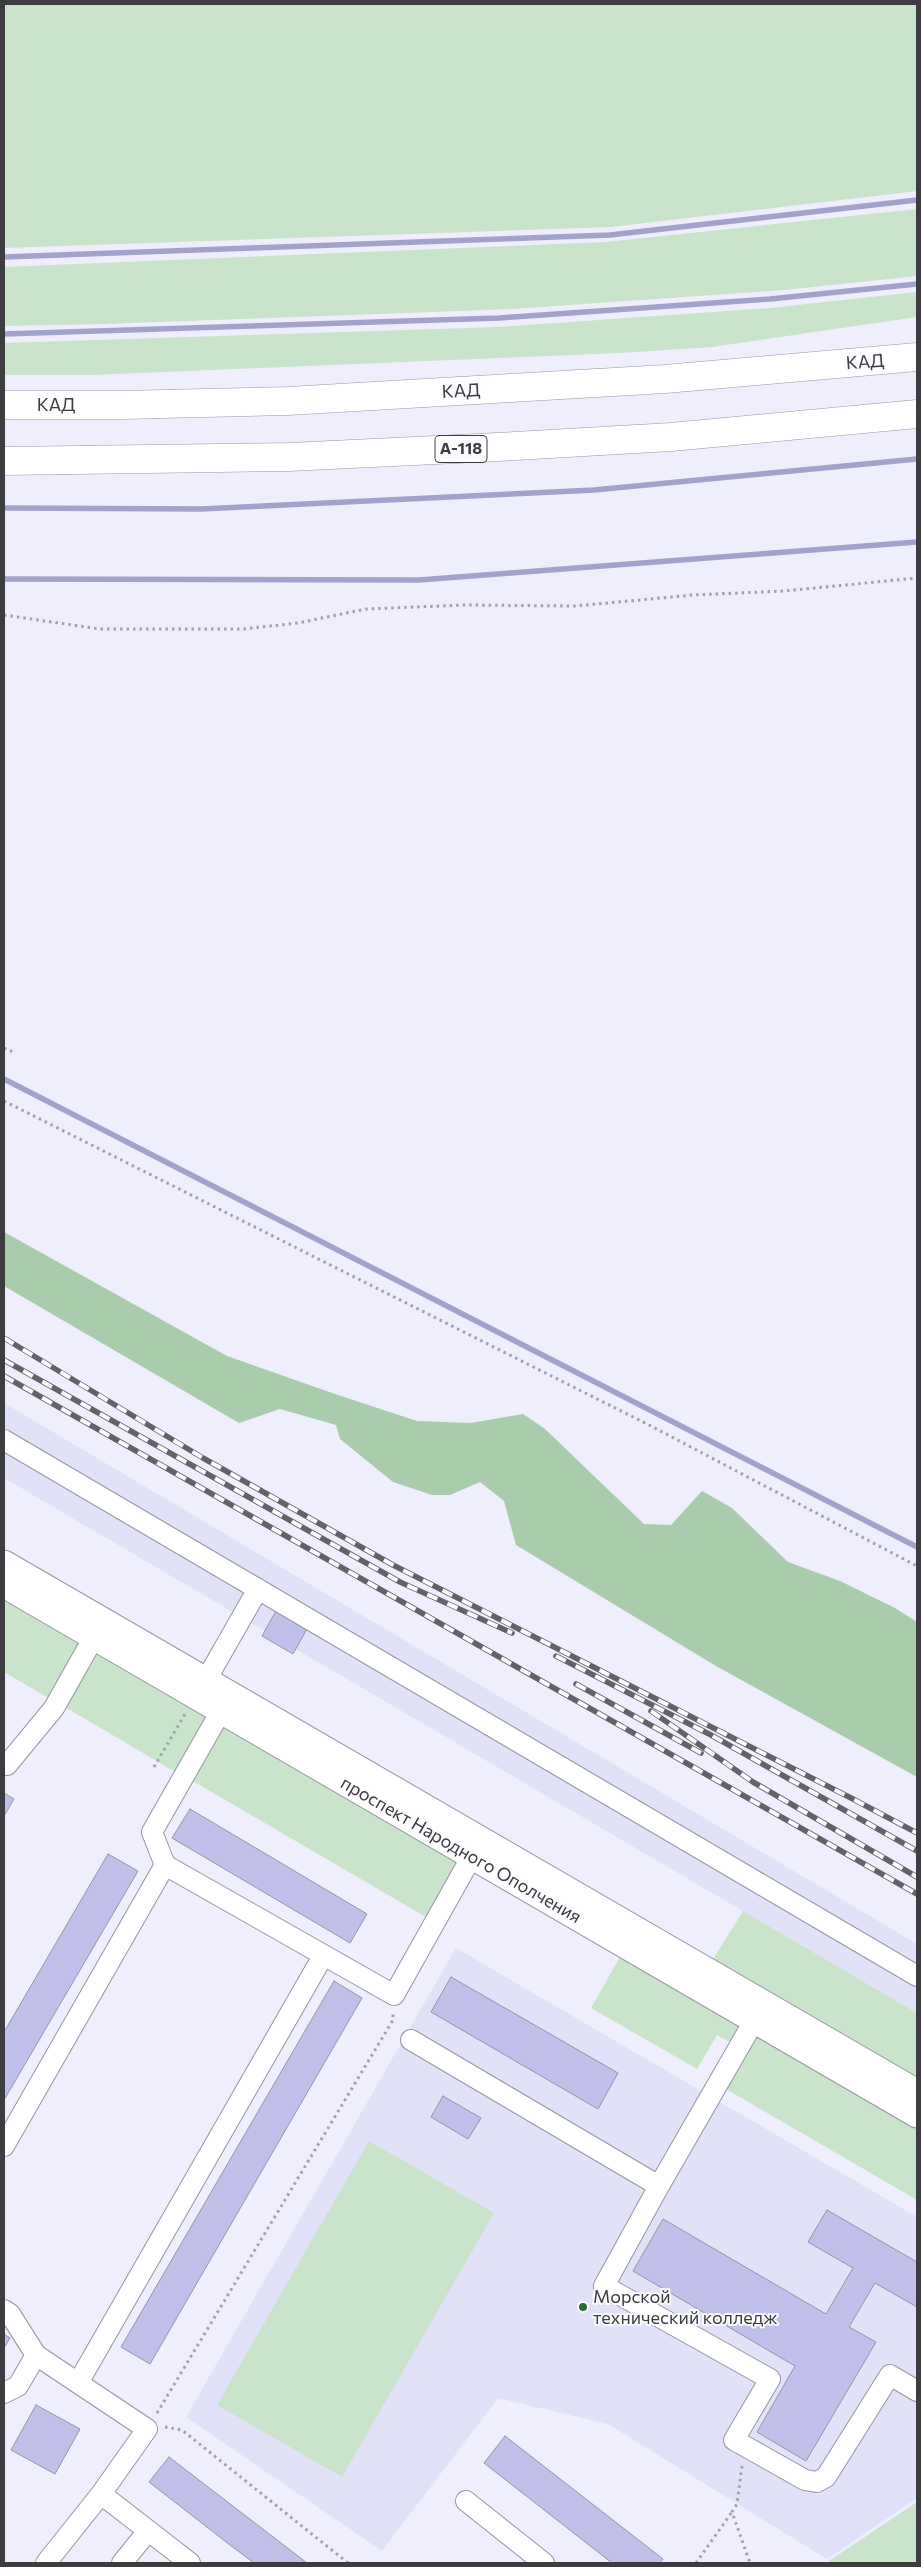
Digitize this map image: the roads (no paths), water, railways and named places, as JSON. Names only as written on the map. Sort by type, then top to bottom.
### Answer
[{"type":"highway","name":"КАД","points":[[4,405],[122,406],[308,400],[665,379],[917,357]]},
{"type":"highway","name":"А-118","points":[[4,461],[289,457],[498,447],[671,437],[917,414]]},
{"type":"main road","name":"проспект Народного Ополчения","points":[[4,1563],[917,2092]]},
{"type":"main road","name":"проспект Народного Ополчения","points":[[4,1585],[917,2115]]},
{"type":"street","points":[[890,360],[917,352]]},
{"type":"street","points":[[4,1440],[917,1976]]},
{"type":"street","points":[[206,1680],[258,1589]]},
{"type":"street","points":[[4,1765],[7,1765],[54,1708],[94,1637]]},
{"type":"street","points":[[221,1711],[152,1832],[166,1865],[323,1956],[394,1996],[472,1856]]},
{"type":"street","points":[[4,2146],[166,1865]]},
{"type":"street","points":[[78,2383],[323,1956]]},
{"type":"street","points":[[754,2021],[604,2286],[770,2379],[734,2440],[805,2480],[817,2482],[826,2477],[890,2375],[917,2391]]},
{"type":"street","points":[[411,2040],[659,2186]]},
{"type":"street","points":[[4,2310],[10,2314],[36,2355],[148,2429],[53,2561]]},
{"type":"street","points":[[4,2393],[18,2386],[36,2355]]},
{"type":"street","points":[[101,2494],[190,2563]]},
{"type":"street","points":[[466,2501],[544,2563]]},
{"type":"street","points":[[122,2563],[148,2530]]},
{"type":"waterway","points":[[4,257],[610,235],[917,200]]},
{"type":"waterway","points":[[4,334],[499,318],[770,299],[917,284]]},
{"type":"waterway","points":[[4,508],[201,509],[594,490],[917,459]]},
{"type":"waterway","points":[[4,579],[419,580],[917,542]]},
{"type":"waterway","points":[[4,1079],[917,1547]]},
{"type":"railway","points":[[4,1338],[203,1458],[393,1565],[917,1833]]},
{"type":"railway","points":[[4,1360],[400,1582],[512,1633]]},
{"type":"railway","points":[[4,1376],[917,1894]]},
{"type":"railway","points":[[556,1656],[711,1735],[917,1851]]},
{"type":"railway","points":[[576,1684],[701,1753]]},
{"type":"railway","points":[[651,1711],[753,1782],[917,1877]]},
{"type":"place","name":"Морской технический колледж","points":[[583,2307]]}]
